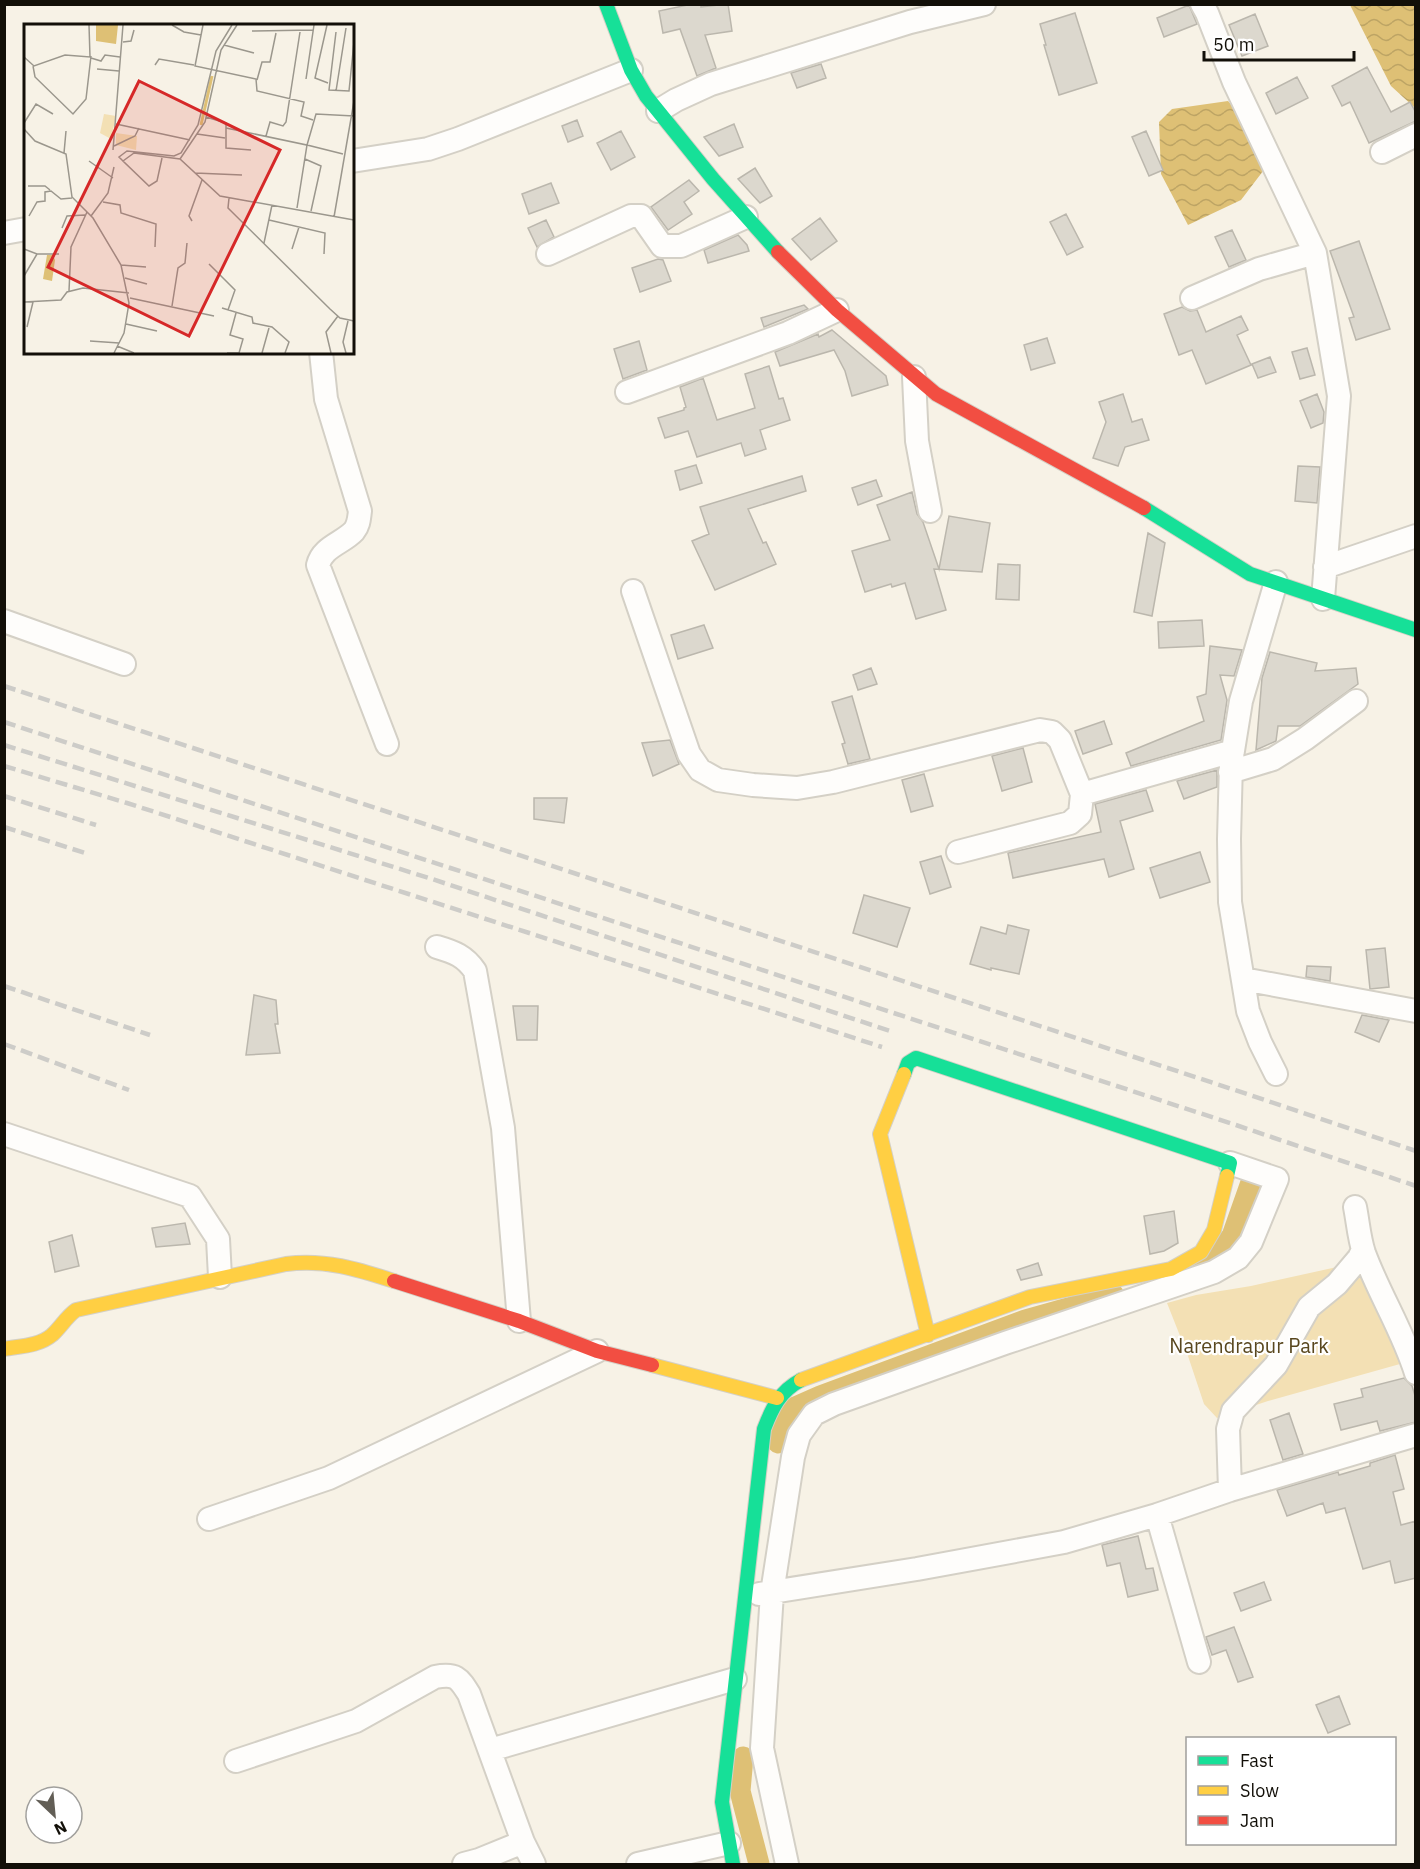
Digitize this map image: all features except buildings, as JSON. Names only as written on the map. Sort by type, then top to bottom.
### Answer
[{"type":"street","points":[[606,4],[631,70],[658,111],[746,217],[793,268],[914,377],[936,394],[1119,494],[1250,574],[1416,630]]},
{"type":"street","points":[[658,111],[676,99],[711,84],[910,22],[984,4]]},
{"type":"street","points":[[1202,4],[1234,82],[1315,253],[1339,396],[1323,599]]},
{"type":"street","points":[[354,161],[428,149],[458,140],[631,70]]},
{"type":"street","points":[[1382,152],[1416,135]]},
{"type":"street","points":[[548,254],[632,216],[641,216],[662,246],[672,247],[681,246],[746,217]]},
{"type":"street","points":[[4,234],[24,229]]},
{"type":"street","points":[[1192,298],[1259,269],[1315,253]]},
{"type":"street","points":[[627,392],[788,333],[837,310]]},
{"type":"street","points":[[321,354],[326,399],[360,511],[354,531],[325,552],[318,565],[387,744]]},
{"type":"street","points":[[914,377],[917,441],[930,511]]},
{"type":"street","points":[[1325,567],[1416,536]]},
{"type":"street","points":[[1276,582],[1241,701],[1232,761],[1230,902],[1248,1011],[1276,1074]]},
{"type":"street","points":[[633,591],[689,754],[700,770],[718,780],[796,788],[833,782],[1040,730],[1052,732],[1060,740],[1082,794],[1080,814],[1070,823],[958,852]]},
{"type":"street","points":[[4,621],[124,664]]},
{"type":"street","points":[[1082,794],[1232,761],[1273,759],[1305,739],[1356,701]]},
{"type":"street","points":[[437,947],[455,952],[468,960],[475,972],[503,1128],[519,1321]]},
{"type":"street","points":[[1243,979],[1416,1011]]},
{"type":"street","points":[[787,1864],[762,1749],[772,1593],[799,1435],[814,1414],[834,1404],[994,1347],[1214,1272],[1238,1258],[1251,1242],[1277,1179],[916,1058],[908,1063],[880,1134],[928,1335]]},
{"type":"street","points":[[4,1134],[190,1196],[218,1239],[220,1277]]},
{"type":"street","points":[[639,1864],[731,1854],[722,1802],[764,1429],[777,1398],[785,1389],[799,1381],[1030,1297],[1171,1269],[1201,1252],[1214,1230],[1230,1163]]},
{"type":"street","points":[[1355,1207],[1363,1250],[1408,1348],[1416,1373]]},
{"type":"street","points":[[1230,1490],[1228,1429],[1233,1411],[1276,1365],[1309,1307],[1337,1284],[1363,1250]]},
{"type":"street","points":[[4,1349],[47,1338],[69,1314],[76,1310],[286,1263],[328,1262],[519,1321],[597,1351],[777,1398]]},
{"type":"street","points":[[209,1519],[329,1478],[597,1351]]},
{"type":"street","points":[[745,1594],[772,1593],[1064,1542],[1416,1435]]},
{"type":"street","points":[[1157,1515],[1199,1662]]},
{"type":"street","points":[[236,1761],[356,1721],[435,1677],[449,1674],[460,1679],[470,1694],[523,1842],[534,1864]]},
{"type":"street","points":[[490,1750],[735,1679]]},
{"type":"street","points":[[464,1864],[523,1842]]},
{"type":"green space","name":"Narendrapur Park","points":[[1355,1263],[1392,1331],[1400,1364],[1268,1401],[1217,1418],[1204,1404],[1167,1303]]},
{"type":"water","points":[[1350,5],[1415,5],[1415,108],[1391,86]]},
{"type":"water","points":[[1228,101],[1264,140],[1273,158],[1241,200],[1188,225],[1161,174],[1159,122],[1172,109]]},
{"type":"waterway","points":[[1203,1264],[1217,1254],[1232,1236],[1255,1171]]},
{"type":"waterway","points":[[778,1443],[780,1424],[795,1407],[1025,1320],[1114,1295]]},
{"type":"waterway","points":[[743,1757],[740,1791],[759,1864]]},
{"type":"railway","points":[[4,686],[1416,1151]]},
{"type":"railway","points":[[4,722],[1416,1186]]},
{"type":"railway","points":[[4,745],[432,879],[890,1031]]},
{"type":"railway","points":[[4,766],[127,803],[882,1047]]},
{"type":"railway","points":[[4,796],[96,825]]},
{"type":"railway","points":[[4,827],[85,853]]},
{"type":"railway","points":[[4,986],[150,1035]]},
{"type":"railway","points":[[4,1044],[129,1090]]},
{"type":"traffic: fast","points":[[606,4],[631,70],[646,96],[713,179],[778,252]]},
{"type":"traffic: fast","points":[[1144,508],[1250,574],[1416,630]]},
{"type":"traffic: fast","points":[[904,1074],[908,1063],[916,1058],[1230,1163],[1227,1176]]},
{"type":"traffic: fast","points":[[733,1864],[722,1802],[764,1429],[770,1414],[787,1389],[801,1380]]},
{"type":"traffic: slow","points":[[904,1074],[880,1134],[928,1335]]},
{"type":"traffic: slow","points":[[801,1380],[1030,1297],[1171,1269],[1201,1252],[1214,1230],[1227,1176]]},
{"type":"traffic: slow","points":[[4,1349],[47,1339],[76,1310],[286,1264],[328,1264],[394,1281]]},
{"type":"traffic: slow","points":[[652,1365],[777,1398]]},
{"type":"traffic: jam","points":[[778,252],[837,310],[936,394],[1144,508]]},
{"type":"traffic: jam","points":[[394,1281],[519,1321],[597,1351],[652,1365]]}]
